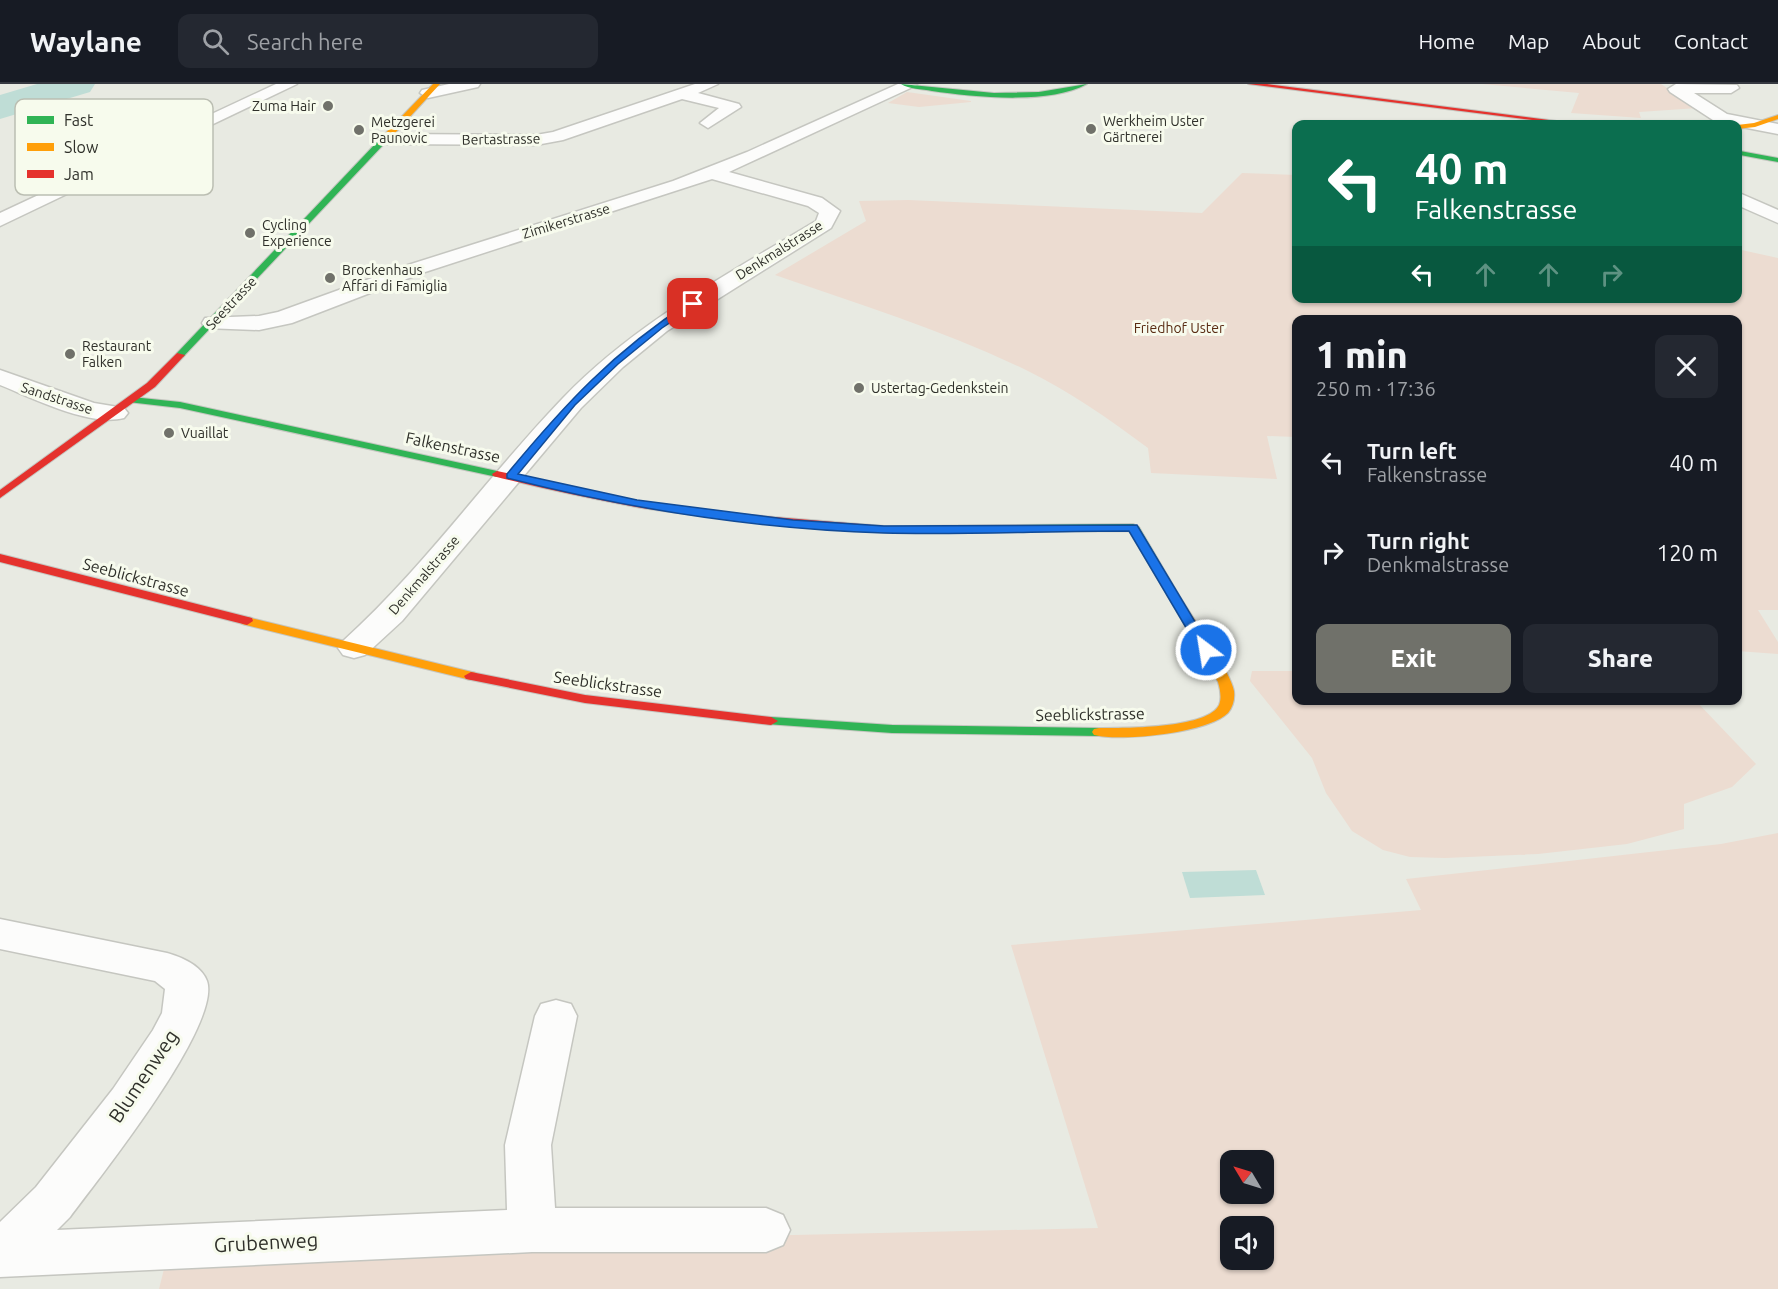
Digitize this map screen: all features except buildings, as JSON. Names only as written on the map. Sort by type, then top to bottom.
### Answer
[{"type":"street","points":[[213,120],[289,84]]},
{"type":"street","points":[[433,88],[472,84]]},
{"type":"street","name":"Bertastrasse","points":[[384,139],[536,140],[557,136],[710,84]]},
{"type":"street","points":[[907,84],[980,96],[1019,96],[1054,93],[1084,84]]},
{"type":"street","name":"Zimikerstrasse","points":[[213,323],[260,323],[284,318],[415,269],[712,173],[907,84]]},
{"type":"street","points":[[1251,84],[1544,120]]},
{"type":"street","name":"Seestrasse","points":[[0,495],[124,407],[213,323],[433,88]]},
{"type":"street","points":[[1731,88],[1676,89],[1722,118],[1731,120]]},
{"type":"street","points":[[681,94],[733,106],[708,123]]},
{"type":"street","points":[[1755,125],[1778,117]]},
{"type":"street","points":[[1742,122],[1778,129]]},
{"type":"street","points":[[1742,142],[1753,133],[1756,129],[1755,125]]},
{"type":"street","points":[[1742,143],[1778,154]]},
{"type":"street","points":[[1742,143],[1778,160]]},
{"type":"street","name":"Denkmalstrasse","points":[[354,648],[391,614],[572,403],[615,362],[659,326],[824,224],[829,217],[830,211],[814,202],[712,173]]},
{"type":"street","points":[[0,220],[53,195]]},
{"type":"street","points":[[1742,200],[1778,217]]},
{"type":"street","name":"Sandstrasse","points":[[0,377],[80,408],[124,407]]},
{"type":"street","name":"Falkenstrasse","points":[[124,407],[180,405],[637,504],[793,524],[884,529],[1133,527],[1225,682],[1227,701],[1223,710]]},
{"type":"street","name":"Seeblickstrasse","points":[[0,558],[235,620],[482,680],[588,700],[705,714],[847,726],[985,732],[1115,732],[1194,724],[1206,721],[1223,710]]},
{"type":"street","name":"Blumenweg","points":[[0,934],[167,968],[187,982],[183,1014],[170,1040],[129,1102],[53,1202],[0,1255]]},
{"type":"street","points":[[532,1230],[528,1145],[556,1016]]},
{"type":"street","name":"Grubenweg","points":[[0,1255],[532,1230],[766,1230]]},
{"type":"green space","points":[[1482,84],[1661,84],[1698,108],[1639,112],[1641,118],[1571,113],[1579,93]]},
{"type":"green space","points":[[907,92],[971,102],[919,107],[888,103]]},
{"type":"green space","name":"Friedhof Uster","points":[[1242,173],[1292,175],[1292,303],[1742,303],[1742,250],[1778,258],[1778,610],[1758,610],[1778,642],[1778,654],[1742,651],[1742,315],[1292,315],[1292,437],[1267,436],[1277,479],[1151,473],[1148,448],[1088,406],[1042,378],[933,330],[775,275],[866,221],[859,201],[908,200],[1202,213]]},
{"type":"green space","points":[[1252,671],[1292,671],[1292,705],[1700,705],[1756,764],[1732,787],[1684,804],[1684,829],[1627,844],[1538,854],[1445,858],[1410,857],[1383,850],[1352,831],[1326,793],[1312,758],[1250,681]]},
{"type":"green space","points":[[1778,833],[1778,1289],[159,1289],[164,1269],[536,1241],[1098,1228],[1011,945],[1421,910],[1406,879],[1721,844]]},
{"type":"water","points":[[1256,870],[1265,895],[1190,898],[1182,872]]},
{"type":"waterway","points":[[27,99],[77,84]]},
{"type":"waterway","points":[[0,107],[15,103]]},
{"type":"traffic: fast","points":[[904,84],[994,95],[1039,94],[1084,84]]},
{"type":"traffic: fast","points":[[180,355],[381,143]]},
{"type":"traffic: fast","points":[[1743,153],[1778,160]]},
{"type":"traffic: fast","points":[[132,400],[180,405],[497,474]]},
{"type":"traffic: fast","points":[[914,529],[1133,527],[1173,595]]},
{"type":"traffic: fast","points":[[771,721],[892,729],[1099,732]]},
{"type":"traffic: slow","points":[[381,143],[437,84]]},
{"type":"traffic: slow","points":[[1742,126],[1755,125],[1778,117]]},
{"type":"traffic: slow","points":[[1099,732],[1165,730],[1184,727],[1215,717],[1226,706],[1225,682],[1173,595]]},
{"type":"traffic: slow","points":[[247,621],[471,676]]},
{"type":"traffic: jam","points":[[1251,84],[1544,120]]},
{"type":"traffic: jam","points":[[0,495],[151,385],[180,355]]},
{"type":"traffic: jam","points":[[497,474],[637,504],[715,515],[884,529],[914,529]]},
{"type":"traffic: jam","points":[[0,558],[247,621]]},
{"type":"traffic: jam","points":[[471,676],[585,699],[771,721]]},
{"type":"place","name":"Zuma Hair","points":[[328,106]]},
{"type":"place","name":"Werkheim Uster Gärtnerei","points":[[1091,129]]},
{"type":"place","name":"Metzgerei Paunovic","points":[[359,130]]},
{"type":"place","name":"Cycling Experience","points":[[250,233]]},
{"type":"place","name":"Brockenhaus Affari di Famiglia","points":[[330,278]]},
{"type":"place","name":"Restaurant Falken","points":[[70,354]]},
{"type":"place","name":"Ustertag-Gedenkstein","points":[[859,388]]},
{"type":"place","name":"Vuaillat","points":[[169,433]]},
{"type":"route","points":[[693,304],[659,326],[615,362],[572,403],[511,476],[637,504],[793,524],[884,529],[1133,527],[1206,650]]}]
